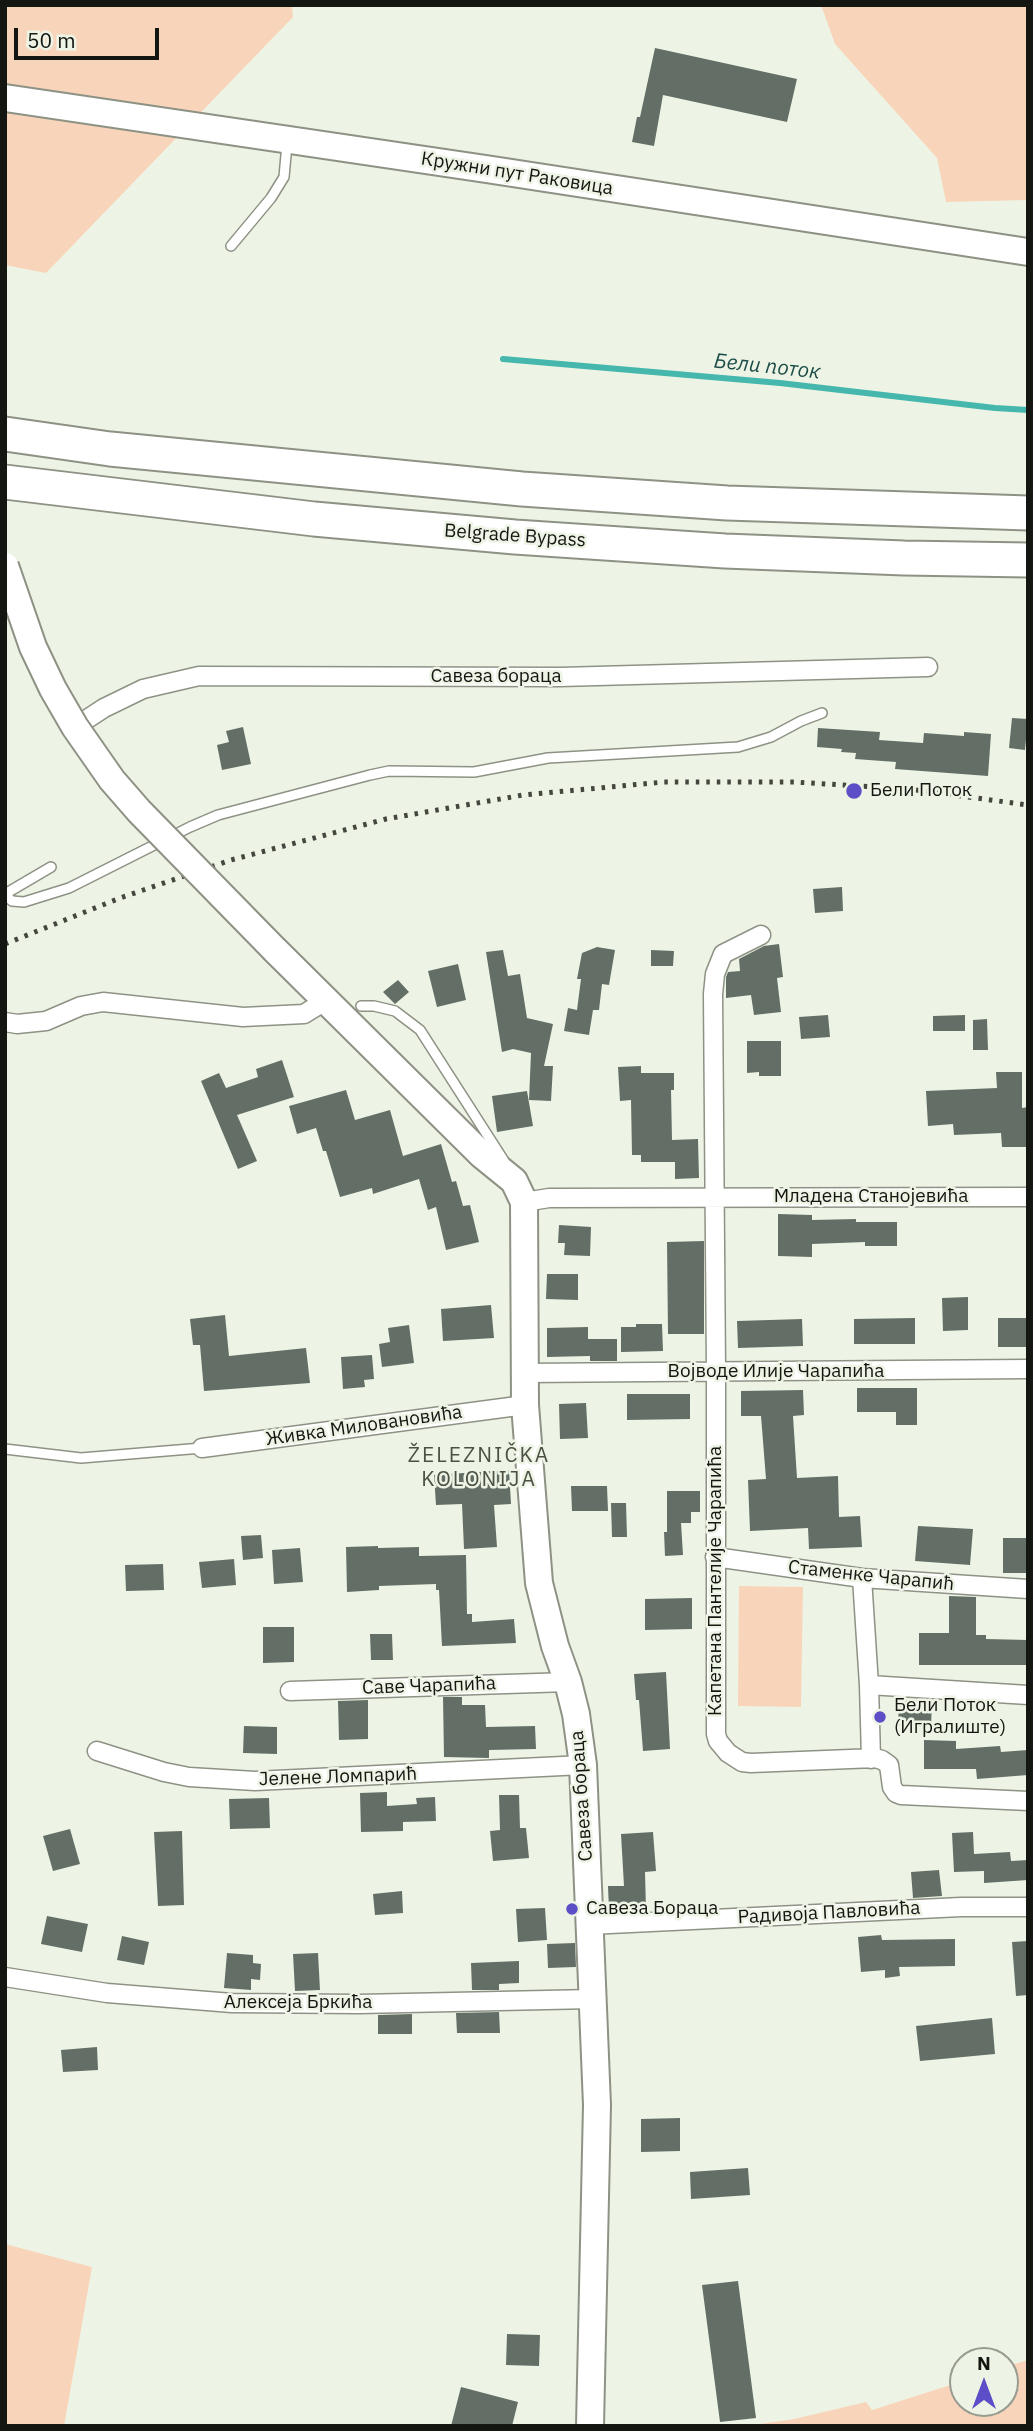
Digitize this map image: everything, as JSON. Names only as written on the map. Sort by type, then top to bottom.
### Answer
[{"type":"highway","points":[[5,435],[110,449],[522,489],[727,503],[1028,513]]},
{"type":"highway","name":"Belgrade Bypass","points":[[5,482],[301,518],[515,537],[726,551],[1028,560]]},
{"type":"street","name":"Кружни пут Раковица","points":[[5,99],[1028,252]]},
{"type":"street","name":"Савеза бораца","points":[[5,566],[33,646],[52,689],[112,780],[325,1001],[482,1155],[509,1176],[519,1188],[524,1202],[525,1405],[539,1583],[576,1714],[583,1765],[597,2105],[590,2426]]},
{"type":"street","name":"Савеза бораца","points":[[75,727],[124,697],[143,689],[199,676],[560,677],[928,667]]},
{"type":"street","points":[[714,1198],[715,974],[723,954],[761,935]]},
{"type":"street","points":[[5,1022],[17,1024],[46,1021],[80,1006],[103,1002],[243,1017],[304,1014],[325,1001]]},
{"type":"street","name":"Младена Станојевића","points":[[524,1202],[549,1198],[1028,1197]]},
{"type":"street","name":"Капетана Пантелије Чарапића","points":[[714,1198],[716,1734],[723,1747],[735,1758],[751,1763],[871,1759]]},
{"type":"street","name":"Војводе Илије Чарапића","points":[[525,1373],[1028,1369]]},
{"type":"street","name":"Живка Миловановића","points":[[202,1448],[525,1405]]},
{"type":"street","name":"Стаменке Чарапић","points":[[715,1557],[862,1578],[1028,1589]]},
{"type":"street","points":[[862,1578],[871,1759],[883,1760],[889,1765],[892,1787],[901,1795],[1028,1801]]},
{"type":"street","name":"Саве Чарапића","points":[[290,1691],[568,1682]]},
{"type":"street","points":[[869,1685],[1028,1695]]},
{"type":"street","name":"Јелене Ломпарић","points":[[97,1751],[164,1772],[200,1778],[255,1781],[583,1765]]},
{"type":"street","name":"Радивоја Павловића","points":[[589,1925],[961,1906],[1028,1907]]},
{"type":"street","name":"Алексеја Бркића","points":[[5,1977],[107,1993],[233,2003],[359,2004],[593,1999]]},
{"type":"lane","points":[[231,246],[284,177],[287,140]]},
{"type":"lane","points":[[51,867],[5,894],[12,901],[24,902],[69,888],[218,815],[370,775],[390,771],[474,772],[548,758],[738,747],[771,737],[822,713]]},
{"type":"lane","name":"Савеза бораца","points":[[361,1006],[395,1011],[420,1030],[502,1157],[509,1176]]},
{"type":"lane","points":[[5,1449],[80,1458],[202,1448]]},
{"type":"shaded area","points":[[5,5],[292,5],[293,17],[46,273],[5,265]]},
{"type":"shaded area","points":[[821,5],[1028,5],[1028,200],[946,202],[937,158],[835,44]]},
{"type":"shaded area","points":[[739,1586],[803,1587],[801,1707],[738,1706]]},
{"type":"shaded area","points":[[5,2244],[92,2267],[64,2426],[5,2426]]},
{"type":"shaded area","points":[[1028,2360],[1028,2426],[746,2426],[794,2419],[866,2402],[872,2410],[949,2385],[949,2417],[1019,2417],[1019,2363]]},
{"type":"building","points":[[655,48],[797,79],[787,122],[663,95],[654,146],[632,142]]},
{"type":"building","points":[[1012,718],[1028,719],[1025,750],[1009,748]]},
{"type":"building","points":[[243,727],[251,764],[222,770],[217,745],[229,742],[226,731]]},
{"type":"building","points":[[818,728],[880,732],[879,740],[923,743],[924,733],[964,736],[964,732],[991,734],[988,776],[895,769],[896,762],[855,759],[856,753],[817,747]]},
{"type":"building","points":[[842,887],[843,911],[815,913],[813,889]]},
{"type":"building","points":[[779,944],[783,977],[777,978],[781,1012],[754,1015],[751,995],[726,998],[726,977],[728,972],[740,971],[739,959],[764,946]]},
{"type":"building","points":[[597,947],[615,950],[609,985],[602,984],[599,1010],[593,1010],[589,1035],[564,1031],[568,1008],[577,1010],[581,979],[577,979],[582,953]]},
{"type":"building","points":[[503,950],[508,976],[520,974],[527,1018],[553,1024],[544,1066],[553,1066],[551,1101],[529,1100],[531,1053],[513,1049],[502,1052],[486,952]]},
{"type":"building","points":[[651,950],[674,951],[673,966],[651,966]]},
{"type":"building","points":[[458,964],[466,1000],[437,1007],[428,971]]},
{"type":"building","points":[[398,980],[409,992],[395,1004],[383,992]]},
{"type":"building","points":[[828,1015],[830,1037],[801,1039],[799,1017]]},
{"type":"building","points":[[965,1015],[965,1031],[933,1031],[933,1016]]},
{"type":"building","points":[[987,1019],[988,1050],[973,1050],[973,1020]]},
{"type":"building","points":[[747,1041],[781,1041],[781,1076],[747,1073]]},
{"type":"building","points":[[282,1060],[294,1097],[237,1115],[257,1161],[238,1169],[201,1081],[219,1073],[226,1088],[258,1077],[256,1069]]},
{"type":"building","points":[[641,1066],[641,1073],[674,1073],[674,1090],[671,1090],[672,1140],[698,1139],[699,1178],[675,1179],[675,1162],[641,1162],[641,1155],[632,1155],[631,1100],[620,1101],[618,1067]]},
{"type":"building","points":[[996,1072],[1022,1072],[1022,1108],[1028,1107],[1028,1147],[1002,1147],[1001,1133],[954,1135],[953,1124],[928,1126],[926,1091],[997,1088]]},
{"type":"building","points":[[346,1090],[355,1120],[390,1110],[403,1156],[441,1144],[452,1182],[456,1181],[463,1206],[470,1205],[479,1242],[446,1250],[436,1207],[428,1210],[419,1179],[373,1194],[372,1188],[340,1197],[316,1128],[297,1134],[289,1106]]},
{"type":"building","points":[[527,1091],[533,1126],[497,1132],[492,1096]]},
{"type":"building","points":[[778,1214],[812,1215],[812,1220],[897,1222],[897,1246],[865,1246],[865,1242],[812,1244],[812,1257],[778,1256]]},
{"type":"building","points":[[559,1225],[591,1227],[590,1256],[564,1255],[565,1243],[558,1243]]},
{"type":"building","points":[[704,1241],[704,1334],[668,1334],[667,1242]]},
{"type":"building","points":[[547,1274],[578,1274],[578,1300],[546,1299]]},
{"type":"building","points":[[968,1297],[968,1330],[943,1331],[942,1298]]},
{"type":"building","points":[[491,1305],[494,1338],[443,1341],[441,1309]]},
{"type":"building","points":[[225,1315],[229,1356],[306,1348],[310,1383],[204,1391],[200,1345],[193,1345],[190,1319]]},
{"type":"building","points":[[915,1318],[915,1344],[854,1344],[854,1319]]},
{"type":"building","points":[[998,1318],[1028,1318],[1028,1347],[998,1347]]},
{"type":"building","points":[[802,1319],[803,1346],[738,1348],[737,1321]]},
{"type":"building","points":[[636,1324],[662,1324],[663,1351],[621,1352],[621,1327],[636,1327]]},
{"type":"building","points":[[409,1325],[414,1363],[382,1367],[379,1344],[390,1342],[388,1328]]},
{"type":"building","points":[[588,1327],[588,1339],[617,1339],[617,1361],[590,1361],[590,1356],[547,1357],[547,1328]]},
{"type":"building","points":[[372,1355],[374,1379],[364,1380],[365,1387],[343,1389],[341,1357]]},
{"type":"building","points":[[857,1388],[917,1388],[917,1425],[896,1425],[896,1412],[857,1412]]},
{"type":"building","points":[[803,1390],[804,1415],[793,1416],[797,1478],[838,1476],[839,1517],[860,1516],[862,1547],[809,1549],[808,1528],[750,1531],[748,1480],[766,1479],[761,1416],[741,1416],[741,1391]]},
{"type":"building","points":[[627,1394],[690,1394],[690,1419],[627,1420]]},
{"type":"building","points":[[586,1403],[588,1438],[560,1439],[559,1404]]},
{"type":"building","points":[[509,1470],[511,1504],[494,1505],[497,1547],[464,1549],[462,1504],[436,1505],[434,1475]]},
{"type":"building","points":[[571,1486],[607,1486],[608,1511],[572,1511]]},
{"type":"building","points":[[667,1491],[700,1491],[700,1512],[691,1512],[691,1523],[681,1523],[683,1555],[665,1556]]},
{"type":"building","points":[[611,1503],[626,1503],[627,1537],[612,1537]]},
{"type":"building","points":[[918,1526],[973,1529],[970,1565],[915,1561]]},
{"type":"building","points":[[261,1535],[263,1558],[243,1560],[241,1536]]},
{"type":"building","points":[[1003,1538],[1028,1538],[1028,1573],[1003,1573]]},
{"type":"building","points":[[346,1547],[419,1547],[419,1556],[466,1555],[467,1614],[472,1614],[472,1622],[514,1619],[516,1643],[442,1646],[439,1590],[436,1590],[436,1584],[379,1586],[379,1590],[347,1592]]},
{"type":"building","points":[[300,1548],[303,1582],[274,1584],[272,1550]]},
{"type":"building","points":[[234,1559],[236,1585],[202,1588],[199,1562]]},
{"type":"building","points":[[163,1564],[164,1590],[126,1591],[125,1565]]},
{"type":"building","points":[[949,1596],[976,1597],[976,1635],[986,1635],[986,1639],[1028,1640],[1028,1665],[919,1665],[919,1633],[949,1633]]},
{"type":"building","points":[[692,1598],[692,1629],[645,1630],[645,1599]]},
{"type":"building","points":[[263,1627],[294,1627],[294,1662],[263,1663]]},
{"type":"building","points":[[370,1634],[392,1634],[393,1660],[371,1660]]},
{"type":"building","points":[[666,1672],[670,1749],[643,1751],[634,1674]]},
{"type":"building","points":[[443,1697],[462,1697],[462,1705],[485,1705],[486,1727],[535,1726],[536,1749],[489,1750],[489,1758],[444,1757]]},
{"type":"building","points":[[368,1700],[368,1739],[339,1740],[338,1701]]},
{"type":"building","points":[[899,1700],[932,1701],[931,1727],[898,1726]]},
{"type":"building","points":[[244,1726],[277,1727],[277,1754],[243,1753]]},
{"type":"building","points":[[924,1740],[956,1741],[956,1749],[1000,1746],[1001,1752],[1028,1750],[1028,1775],[977,1779],[976,1769],[924,1769]]},
{"type":"building","points":[[387,1792],[387,1806],[417,1804],[416,1798],[435,1797],[436,1821],[403,1822],[403,1831],[361,1832],[360,1793]]},
{"type":"building","points":[[499,1795],[519,1795],[520,1828],[526,1828],[529,1858],[493,1861],[490,1831],[500,1830]]},
{"type":"building","points":[[269,1798],[270,1828],[230,1829],[229,1799]]},
{"type":"building","points":[[70,1829],[80,1864],[53,1871],[43,1836]]},
{"type":"building","points":[[182,1831],[184,1905],[158,1906],[154,1832]]},
{"type":"building","points":[[653,1832],[656,1871],[645,1872],[646,1910],[609,1911],[608,1886],[624,1886],[621,1834]]},
{"type":"building","points":[[973,1832],[974,1854],[1010,1852],[1011,1861],[1028,1860],[1028,1880],[984,1883],[984,1871],[954,1872],[952,1833]]},
{"type":"building","points":[[939,1870],[942,1896],[913,1898],[911,1872]]},
{"type":"building","points":[[402,1891],[403,1913],[375,1915],[373,1894]]},
{"type":"building","points":[[545,1908],[547,1940],[518,1942],[516,1909]]},
{"type":"building","points":[[47,1916],[88,1924],[82,1952],[41,1944]]},
{"type":"building","points":[[881,1935],[882,1940],[955,1939],[955,1966],[899,1967],[900,1976],[885,1978],[885,1970],[861,1972],[858,1937]]},
{"type":"building","points":[[122,1936],[149,1942],[144,1965],[117,1960]]},
{"type":"building","points":[[1028,1941],[1028,1995],[1016,1996],[1012,1942]]},
{"type":"building","points":[[575,1943],[576,1967],[548,1968],[547,1944]]},
{"type":"building","points":[[227,1953],[253,1955],[253,1963],[261,1964],[260,1980],[251,1979],[251,1990],[224,1988]]},
{"type":"building","points":[[318,1953],[320,1990],[295,1991],[293,1954]]},
{"type":"building","points":[[519,1961],[519,1983],[499,1984],[499,1990],[472,1990],[471,1963]]},
{"type":"building","points":[[499,2012],[500,2033],[457,2033],[456,2013]]},
{"type":"building","points":[[412,2014],[412,2034],[378,2034],[378,2015]]},
{"type":"building","points":[[992,2018],[995,2054],[920,2061],[916,2026]]},
{"type":"building","points":[[97,2047],[98,2070],[63,2072],[61,2050]]},
{"type":"building","points":[[680,2118],[680,2151],[641,2152],[641,2119]]},
{"type":"building","points":[[748,2168],[750,2195],[691,2199],[690,2172]]},
{"type":"building","points":[[738,2281],[756,2418],[720,2422],[702,2285]]},
{"type":"building","points":[[507,2334],[540,2335],[539,2366],[506,2365]]},
{"type":"building","points":[[461,2387],[518,2402],[512,2426],[451,2426]]},
{"type":"waterway","name":"Бели поток","points":[[503,359],[780,383],[1028,410]]},
{"type":"railway","points":[[5,944],[120,898],[231,860],[386,819],[523,795],[664,782],[794,782],[909,789],[1028,805]]},
{"type":"place","name":"Бели Поток","points":[[854,791]]},
{"type":"place","name":"Бели Поток (Игралиште)","points":[[880,1717]]},
{"type":"place","name":"Савеза Бораца","points":[[572,1909]]},
{"type":"district","name":"ŽELEZNIČKA KOLONIJA","points":[[479,1468]]}]
